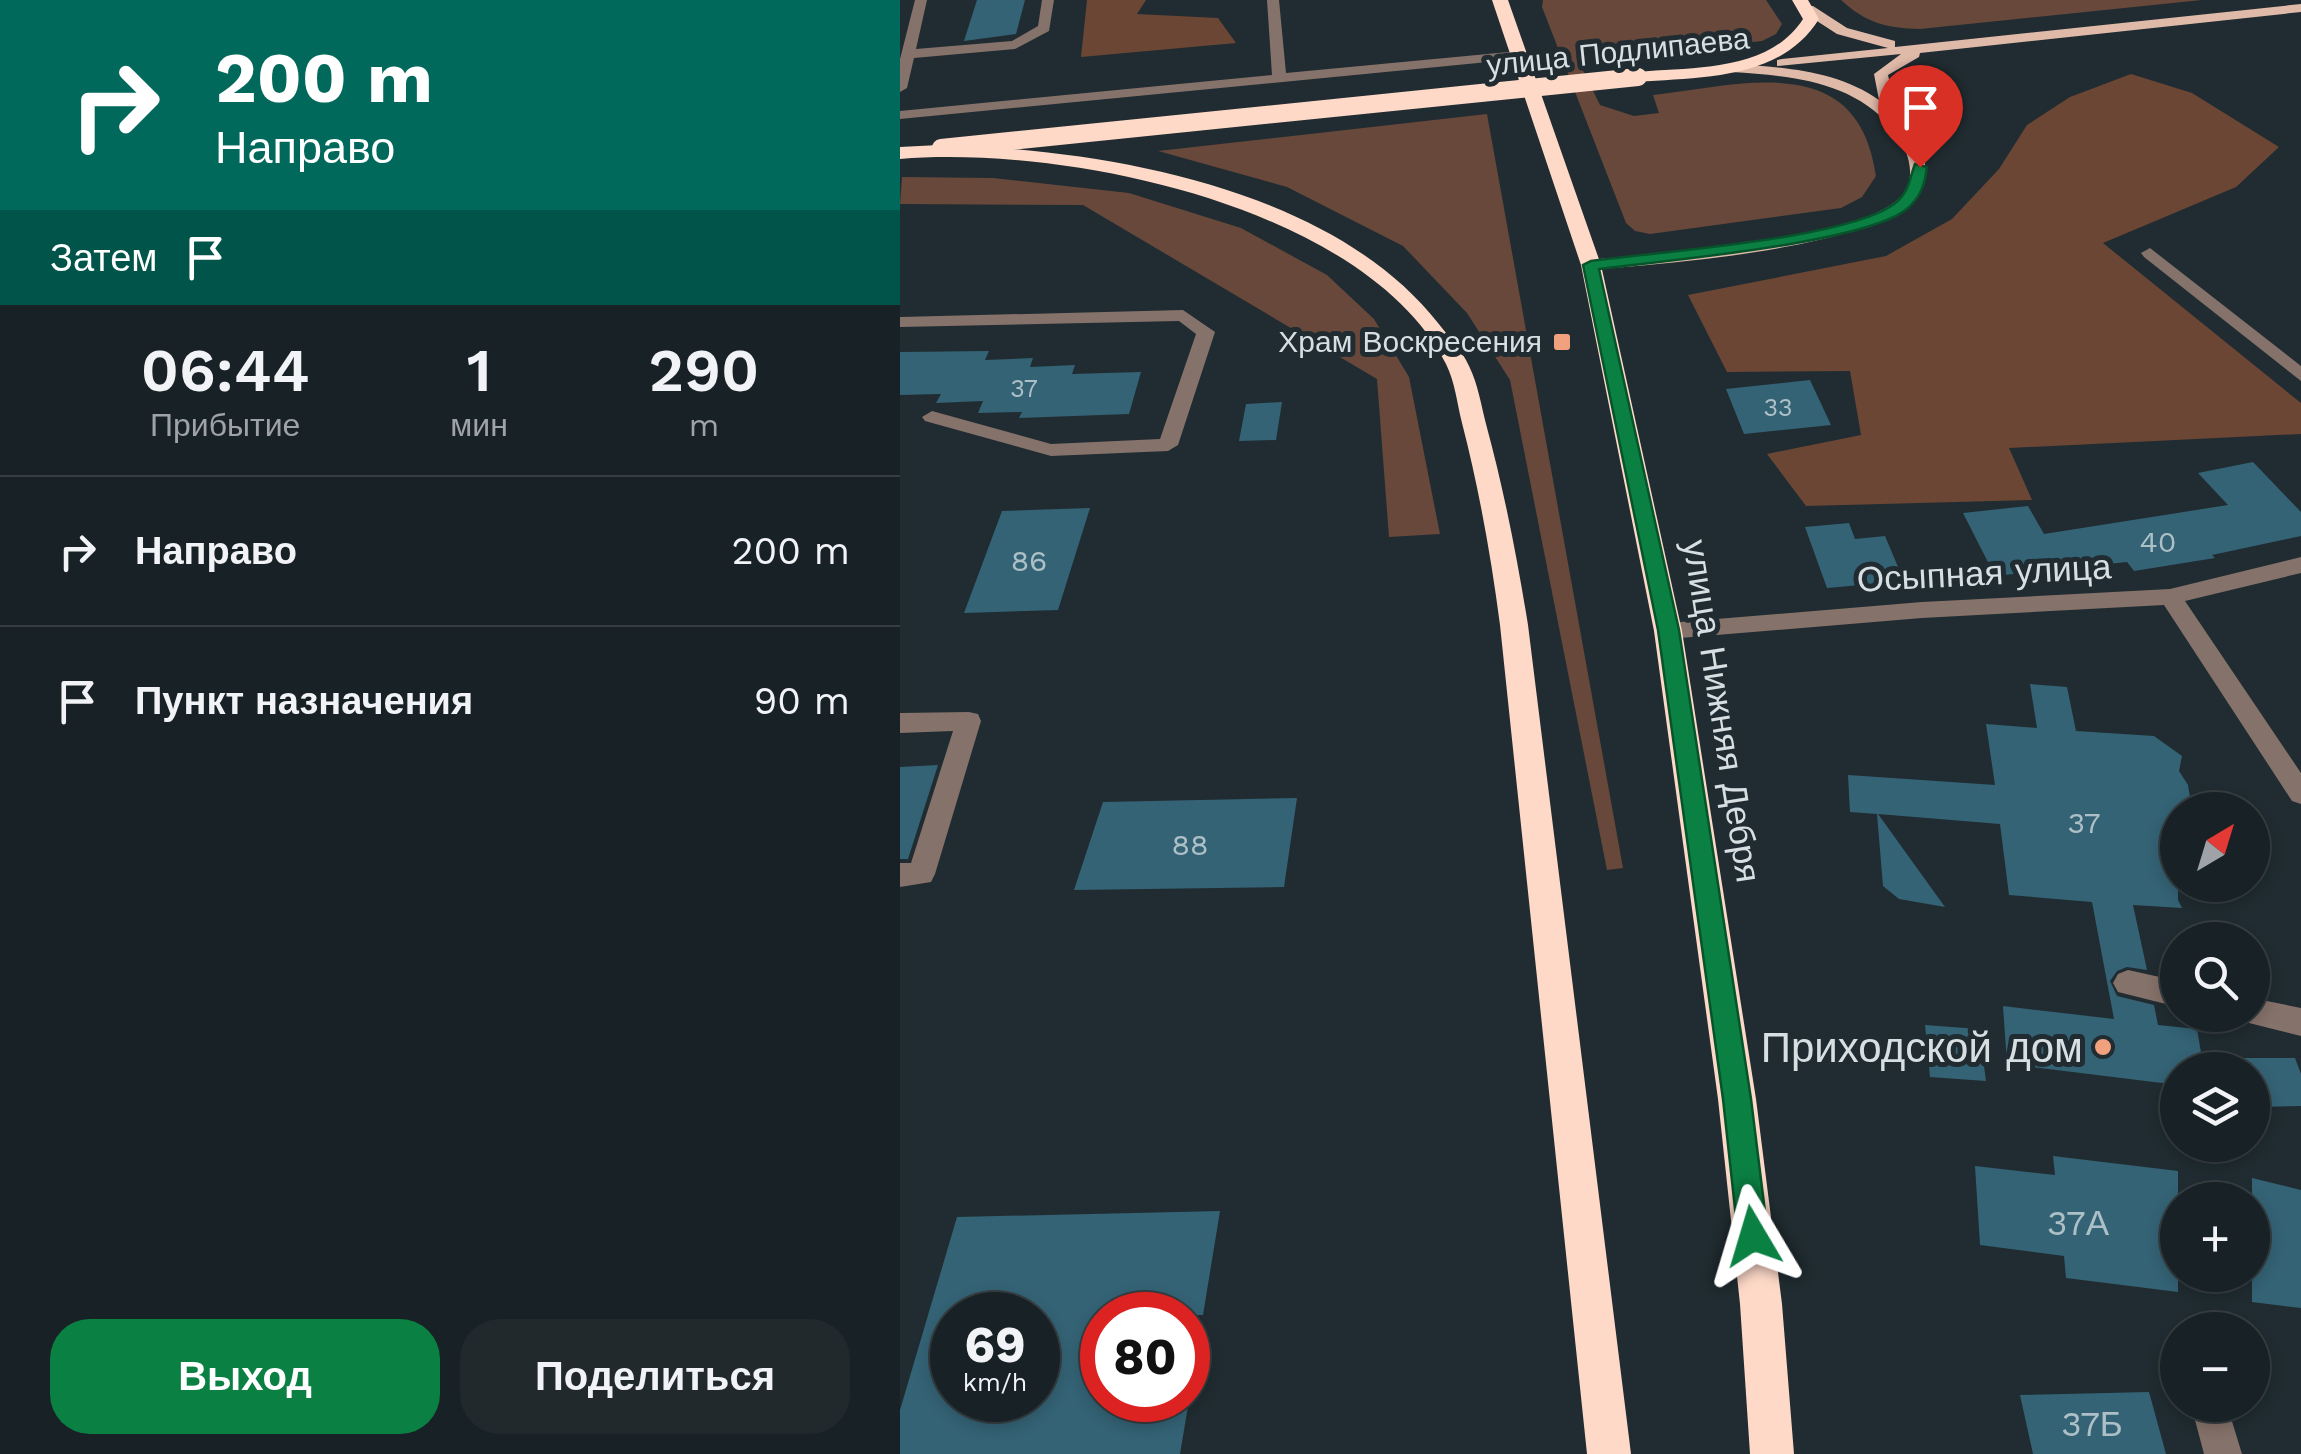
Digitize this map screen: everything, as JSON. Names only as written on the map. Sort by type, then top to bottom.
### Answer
[{"type":"highway","name":"улица Нижняя Дебря","points":[[1500,0],[1591,265],[1668,630],[1737,1099],[1761,1304],[1772,1454]]},
{"type":"highway","points":[[1732,68],[1762,60],[1803,38],[1810,19],[1804,4]]},
{"type":"highway","name":"улица Подлипаева","points":[[941,148],[1732,68]]},
{"type":"highway","points":[[900,153],[941,148],[1130,170],[1220,193],[1303,226],[1376,269],[1422,313],[1457,362],[1486,465],[1513,612],[1609,1454]]},
{"type":"main road","points":[[1804,4],[1858,36],[1935,47]]},
{"type":"main road","name":"улица Подлипаева","points":[[1732,68],[2301,8]]},
{"type":"main road","points":[[1889,114],[1881,74],[1896,62],[1935,47]]},
{"type":"main road","points":[[1591,265],[1784,240],[1879,219],[1902,206],[1917,186],[1920,167],[1910,141],[1889,114],[1850,88],[1829,80],[1732,68]]},
{"type":"street","points":[[900,88],[921,0]]},
{"type":"street","points":[[908,54],[1015,45],[1044,28],[1048,0]]},
{"type":"street","points":[[1272,0],[1279,78]]},
{"type":"street","points":[[900,114],[1518,55]]},
{"type":"street","points":[[2150,253],[2301,375]]},
{"type":"street","points":[[900,322],[1183,315],[1206,332],[1168,444],[1051,450],[932,418]]},
{"type":"street","name":"Осыпная улица","points":[[1668,630],[1922,610],[2170,597],[2301,565]]},
{"type":"street","points":[[2170,597],[2301,794]]},
{"type":"street","points":[[900,723],[969,720],[920,874],[900,875]]},
{"type":"street","points":[[2128,982],[2160,990]]},
{"type":"street","points":[[2270,1015],[2301,1022]]},
{"type":"street","points":[[2213,1422],[2223,1454]]},
{"type":"shaded area","points":[[1087,0],[1146,0],[1137,14],[1218,18],[1236,43],[1081,57]]},
{"type":"shaded area","points":[[1543,0],[1766,0],[1782,24],[1776,34],[1762,41],[1629,57],[1616,44],[1598,45],[1576,56],[1600,105],[1634,116],[1659,113],[1653,95],[1759,83],[1792,84],[1822,92],[1846,108],[1865,136],[1876,176],[1862,197],[1841,208],[1650,234],[1635,231],[1626,223],[1542,7]]},
{"type":"shaded area","points":[[1841,0],[2202,0],[1920,29],[1877,23]]},
{"type":"shaded area","points":[[2131,74],[2192,93],[2279,147],[2236,187],[2103,243],[2301,403],[2301,434],[2009,448],[2032,500],[1806,506],[1767,454],[1861,435],[1850,371],[1727,372],[1688,295],[1886,256],[1952,219],[1999,169],[2027,125],[2070,97]]},
{"type":"shaded area","points":[[1487,114],[1623,868],[1607,870],[1510,380],[1467,313],[1403,246],[1287,187],[1158,151]]},
{"type":"shaded area","points":[[902,177],[993,178],[1129,193],[1241,228],[1327,275],[1374,319],[1409,377],[1440,534],[1389,537],[1377,379],[1083,205],[900,204]]},
{"type":"building","points":[[977,0],[1025,0],[1016,34],[964,41]]},
{"type":"building","points":[[989,351],[985,360],[1033,358],[1030,367],[1075,365],[1072,374],[1141,372],[1129,414],[1019,418],[1022,412],[978,413],[983,401],[936,403],[941,394],[900,395],[900,352]]},
{"type":"building","points":[[1810,380],[1831,425],[1744,434],[1726,389]]},
{"type":"building","points":[[1282,402],[1276,440],[1239,441],[1246,404]]},
{"type":"building","points":[[2253,462],[2301,512],[2301,536],[2212,555],[2215,558],[2134,571],[2127,562],[1995,576],[1963,513],[2028,506],[2044,534],[2228,505],[2198,473]]},
{"type":"building","points":[[1090,508],[1058,610],[964,613],[1002,511]]},
{"type":"building","points":[[1849,523],[1855,539],[1885,536],[1904,581],[1827,588],[1805,527]]},
{"type":"building","points":[[2030,684],[2067,687],[2076,731],[2154,736],[2182,756],[2179,771],[2189,792],[2160,792],[2160,902],[2179,902],[2182,908],[2133,905],[2147,970],[2127,967],[2117,971],[2110,981],[2117,996],[2154,1005],[2160,1032],[2198,1032],[2201,1052],[2160,1052],[2160,1083],[2007,1064],[2003,1006],[2114,1019],[2092,902],[2009,895],[2000,824],[1878,814],[1945,907],[1899,899],[1883,886],[1877,814],[1850,812],[1848,775],[1995,785],[1986,724],[2037,728]]},
{"type":"building","points":[[938,765],[908,859],[900,859],[900,767]]},
{"type":"building","points":[[1297,798],[1284,887],[1074,890],[1103,802]]},
{"type":"building","points":[[1925,1025],[1979,1029],[1986,1081],[1930,1077]]},
{"type":"building","points":[[2270,1058],[2295,1058],[2301,1074],[2301,1106],[2270,1107]]},
{"type":"building","points":[[2053,1156],[2178,1171],[2178,1182],[2160,1182],[2160,1290],[2066,1278],[2064,1256],[1980,1245],[1975,1166],[2055,1175]]},
{"type":"building","points":[[2270,1182],[2301,1190],[2301,1308],[2252,1302],[2252,1292],[2270,1292]]},
{"type":"building","points":[[1220,1211],[1207,1292],[1080,1292],[1080,1422],[1185,1422],[1180,1454],[900,1454],[900,1410],[930,1308],[930,1422],[1060,1422],[1060,1292],[935,1292],[957,1217]]},
{"type":"building","points":[[2149,1392],[2166,1454],[2033,1454],[2020,1395]]},
{"type":"place","name":"Храм Воскресения","points":[[1562,342]]},
{"type":"place","name":"Приходской дом","points":[[2103,1047]]},
{"type":"route","points":[[1753,1236],[1737,1099],[1668,630],[1591,265],[1784,240],[1879,219],[1902,206],[1917,186],[1920,167]]}]
